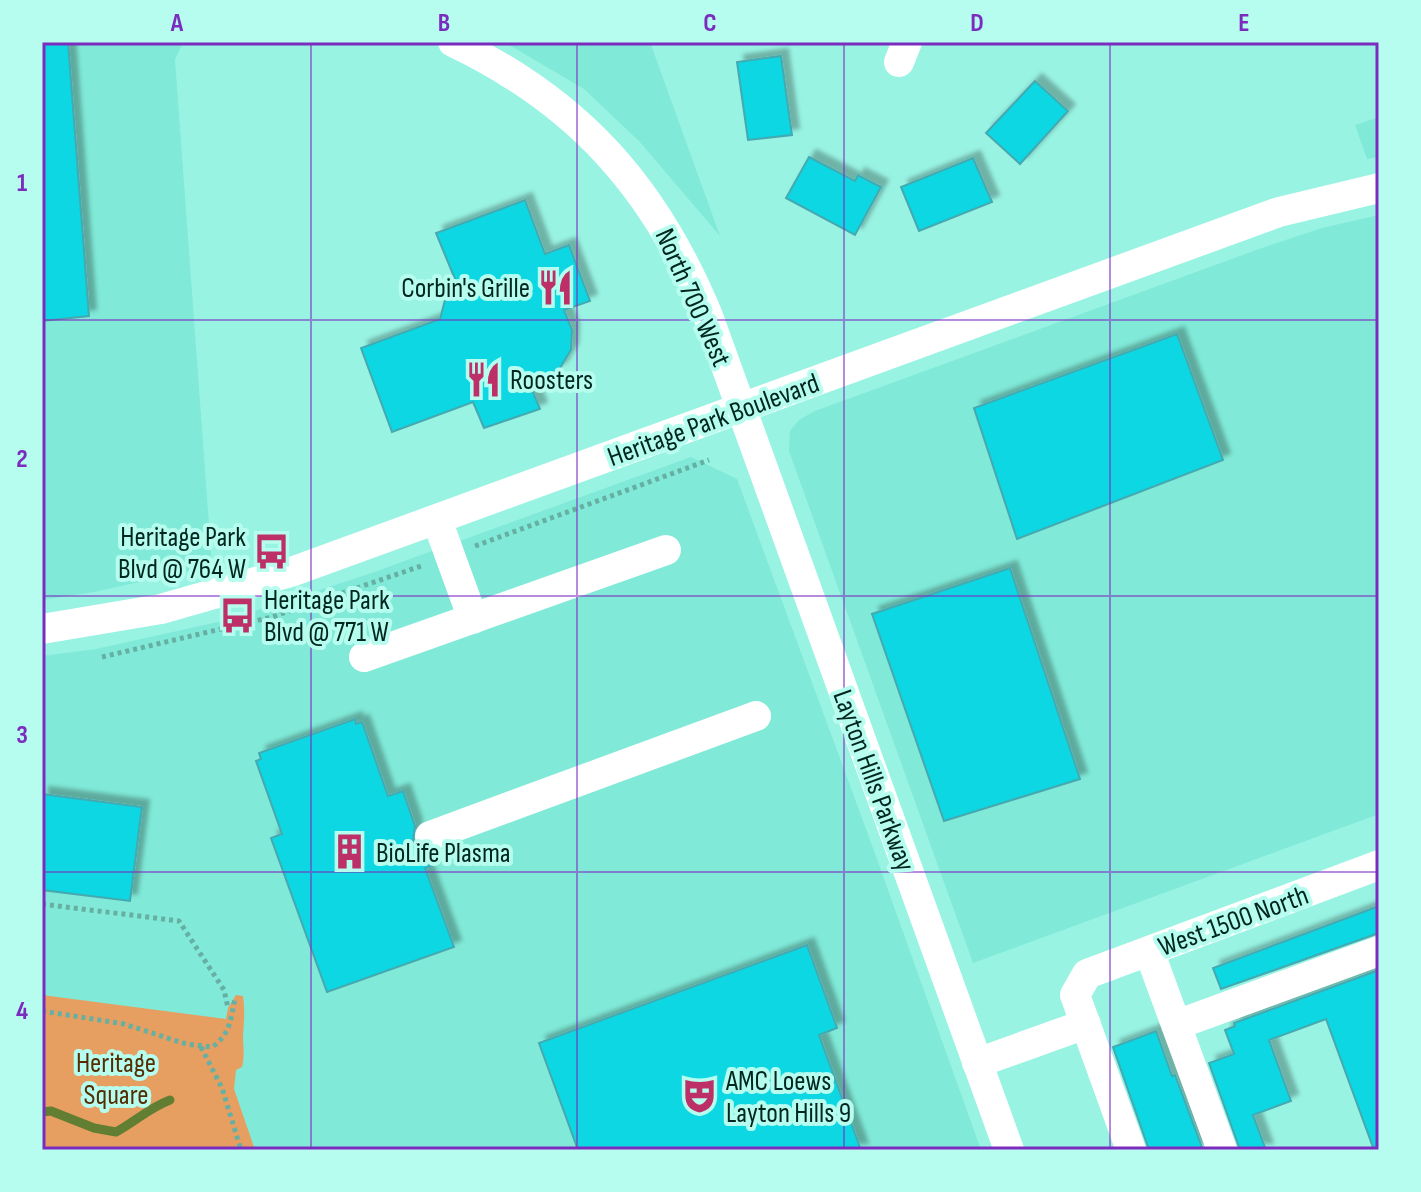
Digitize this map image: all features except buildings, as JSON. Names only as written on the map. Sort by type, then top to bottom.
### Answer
[{"type":"street","name":"North 700 West","points":[[453,42],[507,71],[551,101],[592,136],[637,187],[651,205],[692,278],[741,409]]},
{"type":"street","name":"Heritage Park Boulevard","points":[[42,629],[161,609],[294,571],[1279,212],[1379,188]]},
{"type":"street","name":"Layton Hills Parkway","points":[[741,409],[1009,1150]]},
{"type":"street","points":[[437,520],[473,619]]},
{"type":"street","points":[[364,657],[666,550]]},
{"type":"street","points":[[430,836],[756,716]]},
{"type":"street","name":"West 1500 North","points":[[1086,1024],[1075,995],[1087,974],[1379,865]]},
{"type":"street","points":[[1149,951],[1222,1150]]},
{"type":"street","points":[[1176,1025],[1379,951]]},
{"type":"street","points":[[977,1063],[1086,1024],[1131,1150]]},
{"type":"path","points":[[102,657],[272,617],[450,556],[709,460]]},
{"type":"path","points":[[42,904],[179,921],[224,990],[228,1008]]},
{"type":"path","points":[[42,1011],[124,1024],[201,1047],[212,1047],[225,1035],[230,1025],[235,998]]},
{"type":"path","points":[[201,1047],[222,1088],[241,1150]]},
{"type":"shaded area","points":[[42,42],[183,42],[175,60],[212,566],[42,600]]},
{"type":"shaded area","points":[[504,42],[650,42],[720,236],[639,141],[584,89]]},
{"type":"shaded area","points":[[1379,117],[1379,157],[1367,159],[1355,125]]},
{"type":"shaded area","points":[[1379,215],[1379,814],[973,963],[789,451],[790,431],[799,420],[815,411],[1259,249],[1322,228]]},
{"type":"shaded area","points":[[691,457],[737,479],[981,1150],[42,1150],[42,656],[96,649],[227,620],[366,575]]},
{"type":"green space","name":"Heritage Square","points":[[42,995],[226,1019],[236,995],[243,996],[243,1059],[242,1067],[236,1070],[234,1089],[255,1150],[42,1150]]},
{"type":"waterway","points":[[42,1112],[51,1111],[94,1128],[116,1132],[170,1100]]},
{"type":"place","name":"Corbin's Grille","points":[[556,287]]},
{"type":"place","name":"Roosters","points":[[484,379]]},
{"type":"place","name":"Heritage Park Blvd @ 764 W","points":[[272,552]]},
{"type":"place","name":"Heritage Park Blvd @ 771 W","points":[[238,615]]},
{"type":"place","name":"BioLife Plasma","points":[[350,852]]},
{"type":"place","name":"AMC Loews Layton Hills 9","points":[[700,1096]]}]
